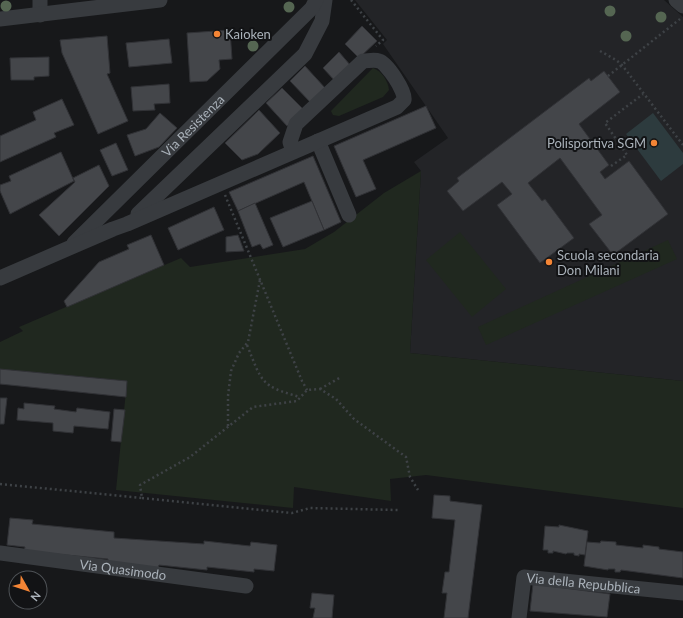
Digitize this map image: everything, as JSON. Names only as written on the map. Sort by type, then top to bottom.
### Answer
[{"type":"street","points":[[0,19],[40,7],[160,0]]},
{"type":"street","name":"Via Resistenza","points":[[68,249],[312,8],[316,0]]},
{"type":"street","name":"Via Resistenza","points":[[127,224],[148,207],[305,54],[322,21],[325,0]]},
{"type":"street","points":[[676,0],[683,6]]},
{"type":"street","points":[[285,34],[301,38],[305,54]]},
{"type":"street","points":[[293,152],[290,142],[296,124],[363,61],[376,60]]},
{"type":"street","name":"Via Resistenza","points":[[0,278],[397,107],[404,100],[404,91],[384,63],[376,60]]},
{"type":"street","points":[[318,141],[349,215]]},
{"type":"street","name":"Via Quasimodo","points":[[0,553],[246,586]]},
{"type":"street","name":"Via della Repubblica","points":[[519,618],[524,577],[683,593]]},
{"type":"path","points":[[351,0],[383,40],[375,48],[376,60]]},
{"type":"path","points":[[608,76],[678,22],[683,16]]},
{"type":"path","points":[[600,51],[616,60],[622,66],[683,145]]},
{"type":"path","points":[[611,166],[627,154],[605,123],[644,94]]},
{"type":"path","points":[[220,183],[307,390]]},
{"type":"path","points":[[228,427],[228,396],[231,371],[239,353],[246,344],[260,279]]},
{"type":"path","points":[[246,344],[261,379],[268,386],[301,397]]},
{"type":"path","points":[[142,498],[140,485],[190,457],[253,407],[297,401],[307,390],[320,389],[341,377]]},
{"type":"path","points":[[320,389],[336,399],[354,419],[406,457],[410,477],[418,490]]},
{"type":"path","points":[[0,484],[292,513],[310,508],[398,510]]},
{"type":"shaded area","name":"Scuola secondaria Don Milani","points":[[355,0],[664,0],[683,17],[683,381],[410,353],[421,171],[414,162],[448,138],[383,44],[387,40]]},
{"type":"shaded area","points":[[373,68],[379,71],[384,77],[389,90],[383,97],[339,116],[333,115],[331,111]]},
{"type":"shaded area","name":"Polisportiva SGM","points":[[653,113],[683,153],[683,164],[661,181],[626,134]]},
{"type":"shaded area","points":[[421,171],[410,353],[683,381],[683,508],[426,475],[390,479],[391,501],[294,487],[293,508],[116,490],[127,381],[0,369],[0,342],[23,331],[19,327],[181,258],[190,267],[305,249],[334,232],[384,193]]},
{"type":"shaded area","points":[[460,232],[506,289],[472,317],[426,260]]},
{"type":"shaded area","points":[[668,240],[677,259],[486,345],[478,327]]},
{"type":"building","points":[[362,26],[377,41],[359,58],[345,44]]},
{"type":"building","points":[[230,30],[232,59],[219,60],[220,69],[207,81],[190,82],[187,33]]},
{"type":"building","points":[[107,36],[110,73],[107,74],[128,121],[98,134],[62,53],[60,40]]},
{"type":"building","points":[[169,39],[172,63],[129,67],[126,43]]},
{"type":"building","points":[[339,52],[351,66],[335,81],[323,68]]},
{"type":"building","points":[[49,57],[49,76],[34,77],[34,80],[11,80],[10,58]]},
{"type":"building","points":[[305,66],[326,89],[311,103],[290,81]]},
{"type":"building","points":[[604,71],[620,92],[579,124],[609,165],[600,172],[605,179],[629,161],[668,214],[613,255],[589,224],[602,215],[560,158],[528,183],[542,201],[545,199],[574,238],[540,263],[497,205],[512,194],[502,182],[463,211],[447,191],[459,181],[457,178],[589,78],[591,81]]},
{"type":"building","points":[[169,84],[170,103],[154,104],[155,110],[133,111],[131,87]]},
{"type":"building","points":[[282,88],[304,110],[287,126],[266,103]]},
{"type":"building","points":[[62,99],[74,125],[54,133],[56,137],[0,162],[0,136],[36,120],[33,112]]},
{"type":"building","points":[[426,106],[436,128],[363,160],[376,189],[356,197],[334,146]]},
{"type":"building","points":[[259,110],[280,133],[258,154],[242,160],[225,143]]},
{"type":"building","points":[[160,113],[177,128],[159,147],[135,156],[127,135],[146,129]]},
{"type":"building","points":[[116,143],[128,170],[112,176],[100,150]]},
{"type":"building","points":[[61,152],[74,181],[10,214],[0,191],[0,185],[11,181],[9,176]]},
{"type":"building","points":[[313,156],[341,222],[324,230],[304,182],[238,211],[229,192]]},
{"type":"building","points":[[99,165],[109,186],[59,236],[39,215],[75,182],[73,178]]},
{"type":"building","points":[[312,201],[324,230],[283,247],[270,218]]},
{"type":"building","points":[[255,203],[273,245],[263,249],[260,244],[252,247],[238,211]]},
{"type":"building","points":[[214,207],[224,230],[178,250],[168,228]]},
{"type":"building","points":[[151,235],[164,265],[67,307],[64,301],[99,262],[129,249],[127,245]]},
{"type":"building","points":[[238,235],[244,251],[226,252],[226,237]]},
{"type":"building","points":[[0,369],[127,381],[126,397],[0,384]]},
{"type":"building","points":[[0,398],[7,398],[4,424],[0,424]]},
{"type":"building","points":[[24,403],[55,406],[54,409],[76,412],[77,408],[110,412],[108,429],[74,426],[73,433],[53,431],[53,423],[17,420],[18,408],[24,409]]},
{"type":"building","points":[[114,409],[125,410],[121,442],[111,441]]},
{"type":"building","points":[[434,495],[450,496],[450,501],[482,505],[468,618],[444,618],[447,593],[442,593],[445,572],[449,572],[455,520],[432,518]]},
{"type":"building","points":[[10,518],[33,520],[32,524],[114,532],[114,538],[204,544],[204,541],[250,546],[251,542],[277,545],[274,571],[254,569],[254,572],[207,567],[207,570],[159,565],[158,568],[108,563],[108,559],[24,551],[25,547],[7,545]]},
{"type":"building","points":[[559,525],[588,531],[585,555],[579,554],[579,556],[574,555],[574,553],[566,554],[553,551],[553,553],[548,553],[548,550],[543,550],[545,526],[559,527]]},
{"type":"building","points":[[601,541],[616,542],[616,545],[643,548],[643,545],[683,552],[683,578],[621,570],[620,572],[615,572],[615,569],[608,570],[584,566],[587,542],[600,543]]},
{"type":"building","points":[[533,584],[610,594],[607,617],[530,611]]},
{"type":"building","points":[[312,593],[334,595],[332,618],[313,618],[315,608],[310,608]]},
{"type":"place","name":"Kaioken","points":[[217,34]]},
{"type":"place","name":"Polisportiva SGM","points":[[654,143]]},
{"type":"place","name":"Scuola secondaria Don Milani","points":[[549,262]]}]
